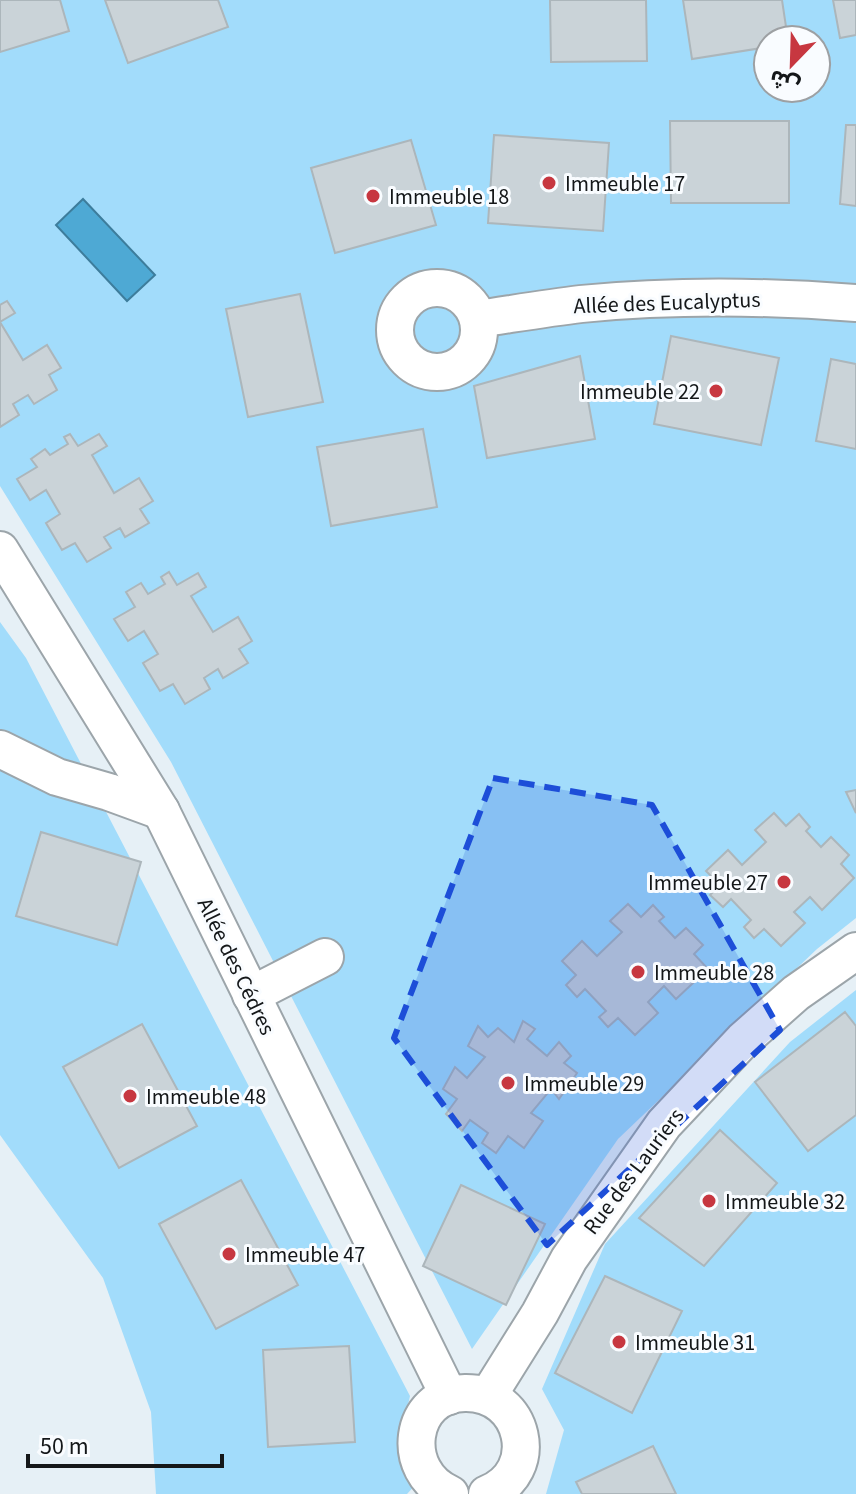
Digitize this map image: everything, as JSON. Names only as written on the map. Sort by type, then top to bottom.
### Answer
[{"type":"street","name":"Allée des Eucalyptus","points":[[478,319],[581,304],[685,297],[790,298],[856,303]]},
{"type":"street","name":"Allée des Cédres","points":[[0,550],[161,811],[449,1396]]},
{"type":"street","points":[[0,749],[57,777],[161,811]]},
{"type":"street","name":"Rue des Lauriers","points":[[488,1396],[540,1313],[569,1259],[664,1124],[743,1040],[796,993],[856,951]]},
{"type":"street","points":[[251,995],[325,957]]},
{"type":"street","points":[[446,1493],[422,1471],[416,1442],[420,1422],[449,1396],[469,1392],[497,1401],[511,1415],[521,1443],[514,1472],[491,1493]]},
{"type":"highlighted area","points":[[493,778],[652,805],[780,1030],[547,1245],[394,1038]]},
{"type":"shaded area","points":[[0,0],[856,0],[856,918],[817,949],[618,1139],[472,1349],[171,762],[0,486]]},
{"type":"shaded area","points":[[83,199],[155,275],[127,301],[56,225]]},
{"type":"shaded area","points":[[0,622],[26,658],[410,1396],[399,1444],[419,1481],[407,1494],[156,1494],[151,1412],[103,1278],[0,1135]]},
{"type":"shaded area","points":[[856,990],[856,1494],[546,1494],[564,1430],[542,1389],[605,1244],[790,1042]]},
{"type":"building","points":[[0,0],[60,0],[69,31],[0,52]]},
{"type":"building","points":[[105,0],[218,0],[228,27],[128,63]]},
{"type":"building","points":[[550,0],[646,0],[647,61],[551,62]]},
{"type":"building","points":[[683,0],[782,0],[786,24],[752,24],[752,50],[692,59]]},
{"type":"building","points":[[833,0],[856,0],[856,35],[840,38]]},
{"type":"building","points":[[670,121],[789,121],[789,203],[671,203]]},
{"type":"building","points":[[846,125],[856,125],[856,206],[840,204]]},
{"type":"building","name":"Immeuble 17","points":[[494,135],[609,143],[603,231],[488,223]]},
{"type":"building","name":"Immeuble 18","points":[[411,140],[436,225],[335,253],[311,168]]},
{"type":"building","points":[[300,294],[323,402],[248,417],[226,309]]},
{"type":"building","points":[[7,301],[15,313],[0,322],[0,305]]},
{"type":"building","points":[[0,322],[23,360],[47,345],[61,368],[49,375],[57,390],[34,404],[28,395],[13,404],[19,415],[0,427]]},
{"type":"building","name":"Immeuble 22","points":[[671,336],[779,358],[761,445],[654,424]]},
{"type":"building","points":[[580,356],[595,439],[487,458],[474,386]]},
{"type":"building","points":[[831,359],[856,364],[856,449],[816,441]]},
{"type":"building","points":[[423,429],[437,507],[331,526],[317,447]]},
{"type":"building","points":[[70,434],[78,446],[99,434],[107,446],[92,455],[114,493],[139,478],[153,501],[140,509],[149,523],[125,537],[120,528],[104,537],[111,548],[87,562],[75,543],[62,550],[46,523],[60,514],[46,490],[30,500],[17,479],[37,467],[31,459],[45,449],[50,455],[68,444],[64,437]]},
{"type":"building","points":[[169,572],[177,585],[198,573],[206,587],[191,596],[213,632],[238,617],[252,641],[239,649],[248,663],[223,678],[218,669],[204,678],[210,689],[185,704],[173,684],[160,691],[143,663],[158,654],[144,631],[128,641],[114,619],[135,607],[126,592],[141,583],[148,594],[165,584],[161,577]]},
{"type":"building","points":[[856,790],[856,813],[846,792]]},
{"type":"building","name":"Immeuble 27","points":[[774,813],[786,826],[799,814],[810,827],[806,831],[821,847],[831,837],[849,855],[841,864],[854,878],[822,910],[810,897],[794,912],[805,923],[781,946],[764,929],[754,938],[744,927],[751,920],[731,899],[723,907],[710,895],[720,885],[706,871],[728,850],[742,865],[766,842],[755,830]]},
{"type":"building","points":[[41,832],[141,862],[117,945],[16,916]]},
{"type":"building","name":"Immeuble 28","points":[[628,904],[641,917],[653,905],[664,917],[659,921],[675,938],[686,928],[703,945],[694,954],[708,969],[676,999],[664,986],[648,1002],[658,1013],[635,1035],[618,1018],[608,1027],[599,1017],[606,1011],[585,989],[577,997],[566,985],[576,975],[562,961],[582,941],[597,956],[622,932],[610,921]]},
{"type":"building","points":[[845,1012],[856,1026],[856,1115],[808,1151],[755,1082]]},
{"type":"building","name":"Immeuble 29","points":[[523,1021],[535,1029],[527,1039],[547,1056],[559,1042],[571,1056],[564,1063],[577,1073],[559,1099],[551,1089],[531,1113],[543,1121],[524,1148],[508,1136],[496,1153],[482,1143],[488,1133],[470,1120],[462,1131],[446,1114],[457,1099],[443,1089],[455,1067],[467,1078],[485,1057],[468,1046],[478,1026],[488,1037],[498,1028],[514,1042]]},
{"type":"building","name":"Immeuble 48","points":[[142,1024],[197,1126],[119,1168],[63,1067]]},
{"type":"building","name":"Immeuble 32","points":[[720,1130],[777,1183],[704,1266],[639,1218]]},
{"type":"building","name":"Immeuble 47","points":[[241,1180],[298,1285],[216,1329],[159,1224]]},
{"type":"building","points":[[461,1185],[545,1224],[506,1305],[423,1266]]},
{"type":"building","name":"Immeuble 31","points":[[605,1276],[682,1311],[632,1413],[555,1373]]},
{"type":"building","points":[[349,1346],[355,1442],[268,1447],[263,1350]]},
{"type":"building","points":[[653,1446],[676,1494],[582,1494],[576,1482]]},
{"type":"place","name":"Immeuble 17","points":[[549,183]]},
{"type":"place","name":"Immeuble 18","points":[[373,196]]},
{"type":"place","name":"Immeuble 22","points":[[716,391]]},
{"type":"place","name":"Immeuble 27","points":[[784,882]]},
{"type":"place","name":"Immeuble 28","points":[[638,972]]},
{"type":"place","name":"Immeuble 29","points":[[508,1083]]},
{"type":"place","name":"Immeuble 48","points":[[130,1096]]},
{"type":"place","name":"Immeuble 32","points":[[709,1201]]},
{"type":"place","name":"Immeuble 47","points":[[229,1254]]},
{"type":"place","name":"Immeuble 31","points":[[619,1342]]}]
